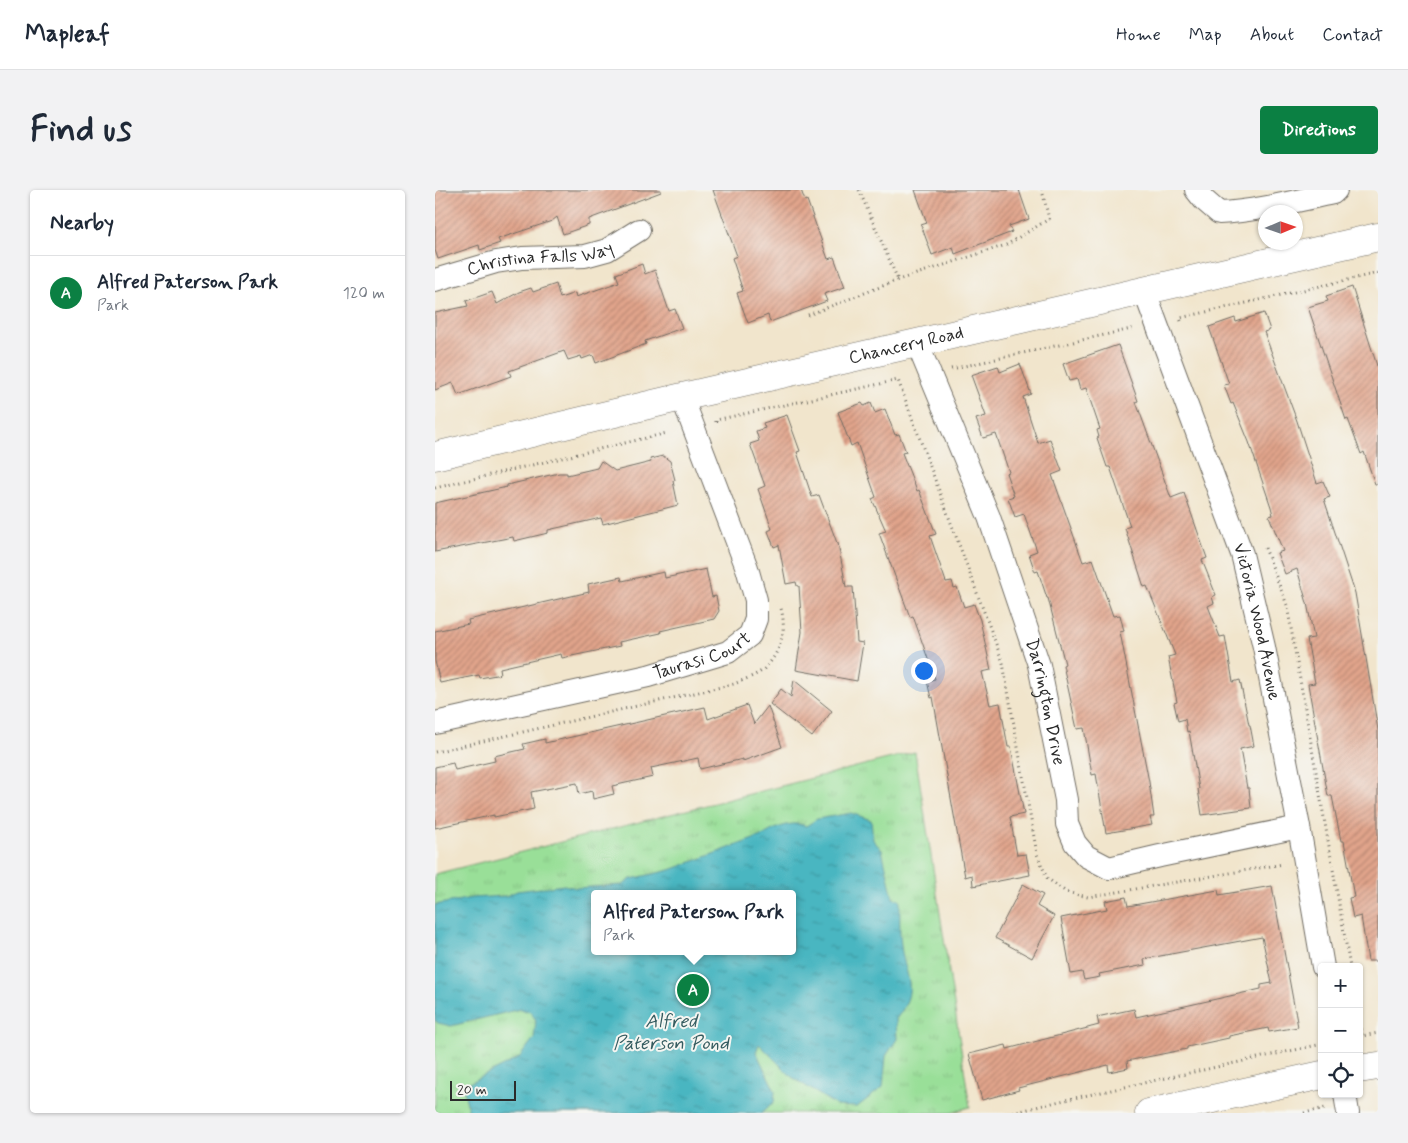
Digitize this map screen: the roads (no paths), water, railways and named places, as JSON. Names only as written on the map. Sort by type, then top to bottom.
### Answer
[{"type":"street","points":[[1196,190],[1219,213],[1278,205],[1333,193],[1336,190]]},
{"type":"street","name":"Christina Falls Way","points":[[435,280],[497,262],[522,258],[585,256],[607,250],[639,230]]},
{"type":"street","name":"Chancery Road","points":[[435,456],[682,397],[1378,237]]},
{"type":"street","name":"Victoria Wood Avenue","points":[[1144,290],[1242,554],[1264,647],[1299,827],[1322,963]]},
{"type":"street","name":"Darrington Drive","points":[[917,344],[989,517],[1039,665],[1066,800],[1067,824],[1075,843],[1086,856],[1109,868],[1299,827]]},
{"type":"street","name":"Taurasi Court","points":[[435,723],[648,676],[728,652],[750,635],[757,619],[756,600],[747,568],[682,397]]},
{"type":"street","points":[[1363,1068],[1378,1066]]},
{"type":"street","points":[[1149,1113],[1318,1076]]},
{"type":"street","points":[[1346,1098],[1348,1113]]},
{"type":"water","name":"Alfred Paterson Pond","points":[[851,813],[871,820],[873,840],[882,850],[893,898],[900,900],[900,940],[909,991],[903,1008],[896,1019],[897,1039],[886,1056],[883,1087],[857,1107],[837,1106],[792,1077],[759,1044],[756,1052],[775,1091],[774,1102],[761,1113],[469,1113],[463,1086],[519,1058],[534,1038],[536,1020],[530,1012],[520,1009],[451,1026],[438,1023],[435,1020],[435,905],[471,898],[506,896],[517,891],[564,885],[576,888],[623,885],[631,879],[670,870],[764,835],[779,827],[790,824],[806,826],[817,819]]},
{"type":"place","name":"Alfred Paterson Park","points":[[693,990]]}]
